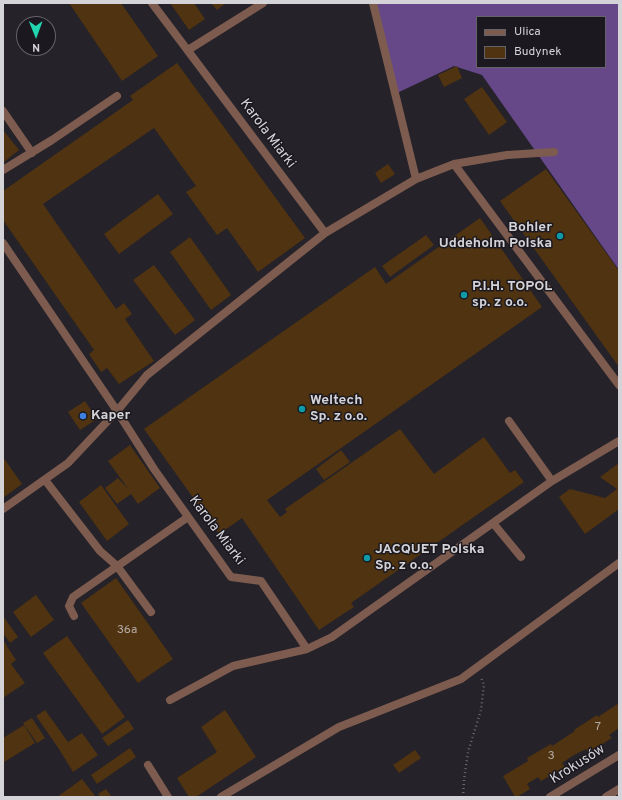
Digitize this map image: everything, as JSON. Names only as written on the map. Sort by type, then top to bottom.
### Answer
[{"type":"street","name":"Karola Miarki","points":[[152,3],[325,233]]},
{"type":"street","points":[[188,50],[263,3]]},
{"type":"street","points":[[373,3],[416,179]]},
{"type":"street","points":[[3,170],[32,153],[117,96]]},
{"type":"street","points":[[3,111],[32,153]]},
{"type":"street","points":[[3,509],[68,463],[118,411],[147,375],[325,233],[416,179],[454,164],[507,155],[554,152]]},
{"type":"street","points":[[454,164],[619,385]]},
{"type":"street","name":"Karola Miarki","points":[[3,243],[118,411],[154,469],[231,577],[261,581],[307,649]]},
{"type":"street","points":[[509,421],[552,481]]},
{"type":"street","points":[[170,700],[234,666],[307,649],[332,637],[552,481],[619,441]]},
{"type":"street","points":[[45,480],[100,551],[117,566],[152,612]]},
{"type":"street","points":[[74,616],[69,606],[73,597],[188,517]]},
{"type":"street","points":[[493,523],[521,557]]},
{"type":"street","points":[[222,797],[339,727],[461,679],[619,563]]},
{"type":"street","name":"Krokusów","points":[[550,797],[619,754]]},
{"type":"street","points":[[148,765],[168,797]]},
{"type":"street","points":[[606,797],[619,789]]},
{"type":"path","points":[[463,797],[468,752],[481,710],[484,685],[478,667]]},
{"type":"shaded area","points":[[376,3],[619,3],[619,270],[482,75],[454,66],[397,93]]},
{"type":"building","points":[[69,3],[121,3],[158,56],[122,81]]},
{"type":"building","points":[[170,3],[194,3],[205,19],[189,30]]},
{"type":"building","points":[[211,3],[226,3],[217,10]]},
{"type":"building","points":[[177,63],[305,238],[258,272],[227,228],[217,235],[186,192],[196,186],[154,128],[43,204],[116,309],[124,303],[132,314],[125,319],[154,361],[119,384],[107,368],[101,372],[89,354],[94,350],[3,220],[3,191],[133,100],[130,96]]},
{"type":"building","points":[[457,66],[462,78],[444,87],[438,75]]},
{"type":"building","points":[[482,87],[507,122],[489,135],[464,99]]},
{"type":"building","points":[[3,130],[19,150],[4,162],[3,160]]},
{"type":"building","points":[[388,164],[395,174],[381,183],[375,173]]},
{"type":"building","name":"Bohler Uddeholm Polska","points":[[546,169],[619,271],[619,367],[500,201]]},
{"type":"building","points":[[158,194],[173,214],[119,254],[104,234]]},
{"type":"building","points":[[480,218],[542,307],[267,500],[280,517],[287,512],[285,509],[400,429],[434,474],[484,437],[510,473],[515,470],[524,482],[351,603],[354,607],[319,630],[242,518],[219,534],[144,429],[375,267],[386,284]]},
{"type":"building","points":[[426,235],[434,245],[390,277],[382,266]]},
{"type":"building","points":[[190,237],[231,295],[211,310],[170,252]]},
{"type":"building","points":[[154,265],[195,320],[175,335],[133,280]]},
{"type":"building","name":"Kaper","points":[[85,401],[97,419],[80,430],[68,412]]},
{"type":"building","points":[[130,445],[160,488],[138,504],[131,494],[117,504],[105,488],[118,478],[129,490],[108,461]]},
{"type":"building","points":[[341,450],[350,462],[324,480],[316,469]]},
{"type":"building","points":[[3,457],[22,484],[3,498]]},
{"type":"building","points":[[619,463],[619,509],[585,534],[559,497],[570,489],[605,498],[617,489],[600,477]]},
{"type":"building","points":[[101,485],[129,524],[107,541],[79,502]]},
{"type":"building","points":[[116,578],[173,659],[138,683],[81,603]]},
{"type":"building","points":[[36,595],[54,620],[31,637],[13,612]]},
{"type":"building","points":[[3,616],[18,637],[10,643],[3,633]]},
{"type":"building","points":[[67,636],[125,717],[102,734],[43,653]]},
{"type":"building","points":[[3,640],[16,660],[11,664],[25,683],[3,698]]},
{"type":"building","points":[[619,703],[619,728],[609,735],[612,738],[588,753],[586,749],[574,755],[562,763],[565,767],[541,781],[538,777],[527,784],[530,789],[515,797],[503,776],[528,761],[527,758],[551,744],[552,746],[597,715],[598,717]]},
{"type":"building","points":[[45,710],[68,742],[82,733],[98,755],[73,772],[36,716]]},
{"type":"building","points":[[225,710],[256,757],[196,797],[189,797],[177,778],[217,752],[201,727]]},
{"type":"building","points":[[32,718],[45,738],[37,743],[23,723]]},
{"type":"building","points":[[128,720],[134,729],[108,746],[102,738]]},
{"type":"building","points":[[24,725],[35,743],[4,762],[3,738]]},
{"type":"building","points":[[130,748],[136,757],[97,784],[91,775]]},
{"type":"building","points":[[415,750],[421,758],[399,773],[393,765]]},
{"type":"building","points":[[82,779],[96,797],[57,797]]},
{"type":"building","points":[[106,789],[112,797],[100,797],[98,794]]},
{"type":"place","name":"Bohler Uddeholm Polska","points":[[560,236]]},
{"type":"place","name":"P.I.H. TOPOL sp. z o.o.","points":[[464,295]]},
{"type":"place","name":"Weltech Sp. z o.o.","points":[[302,409]]},
{"type":"place","name":"Kaper","points":[[83,416]]},
{"type":"place","name":"JACQUET Polska Sp. z o.o.","points":[[367,558]]}]
